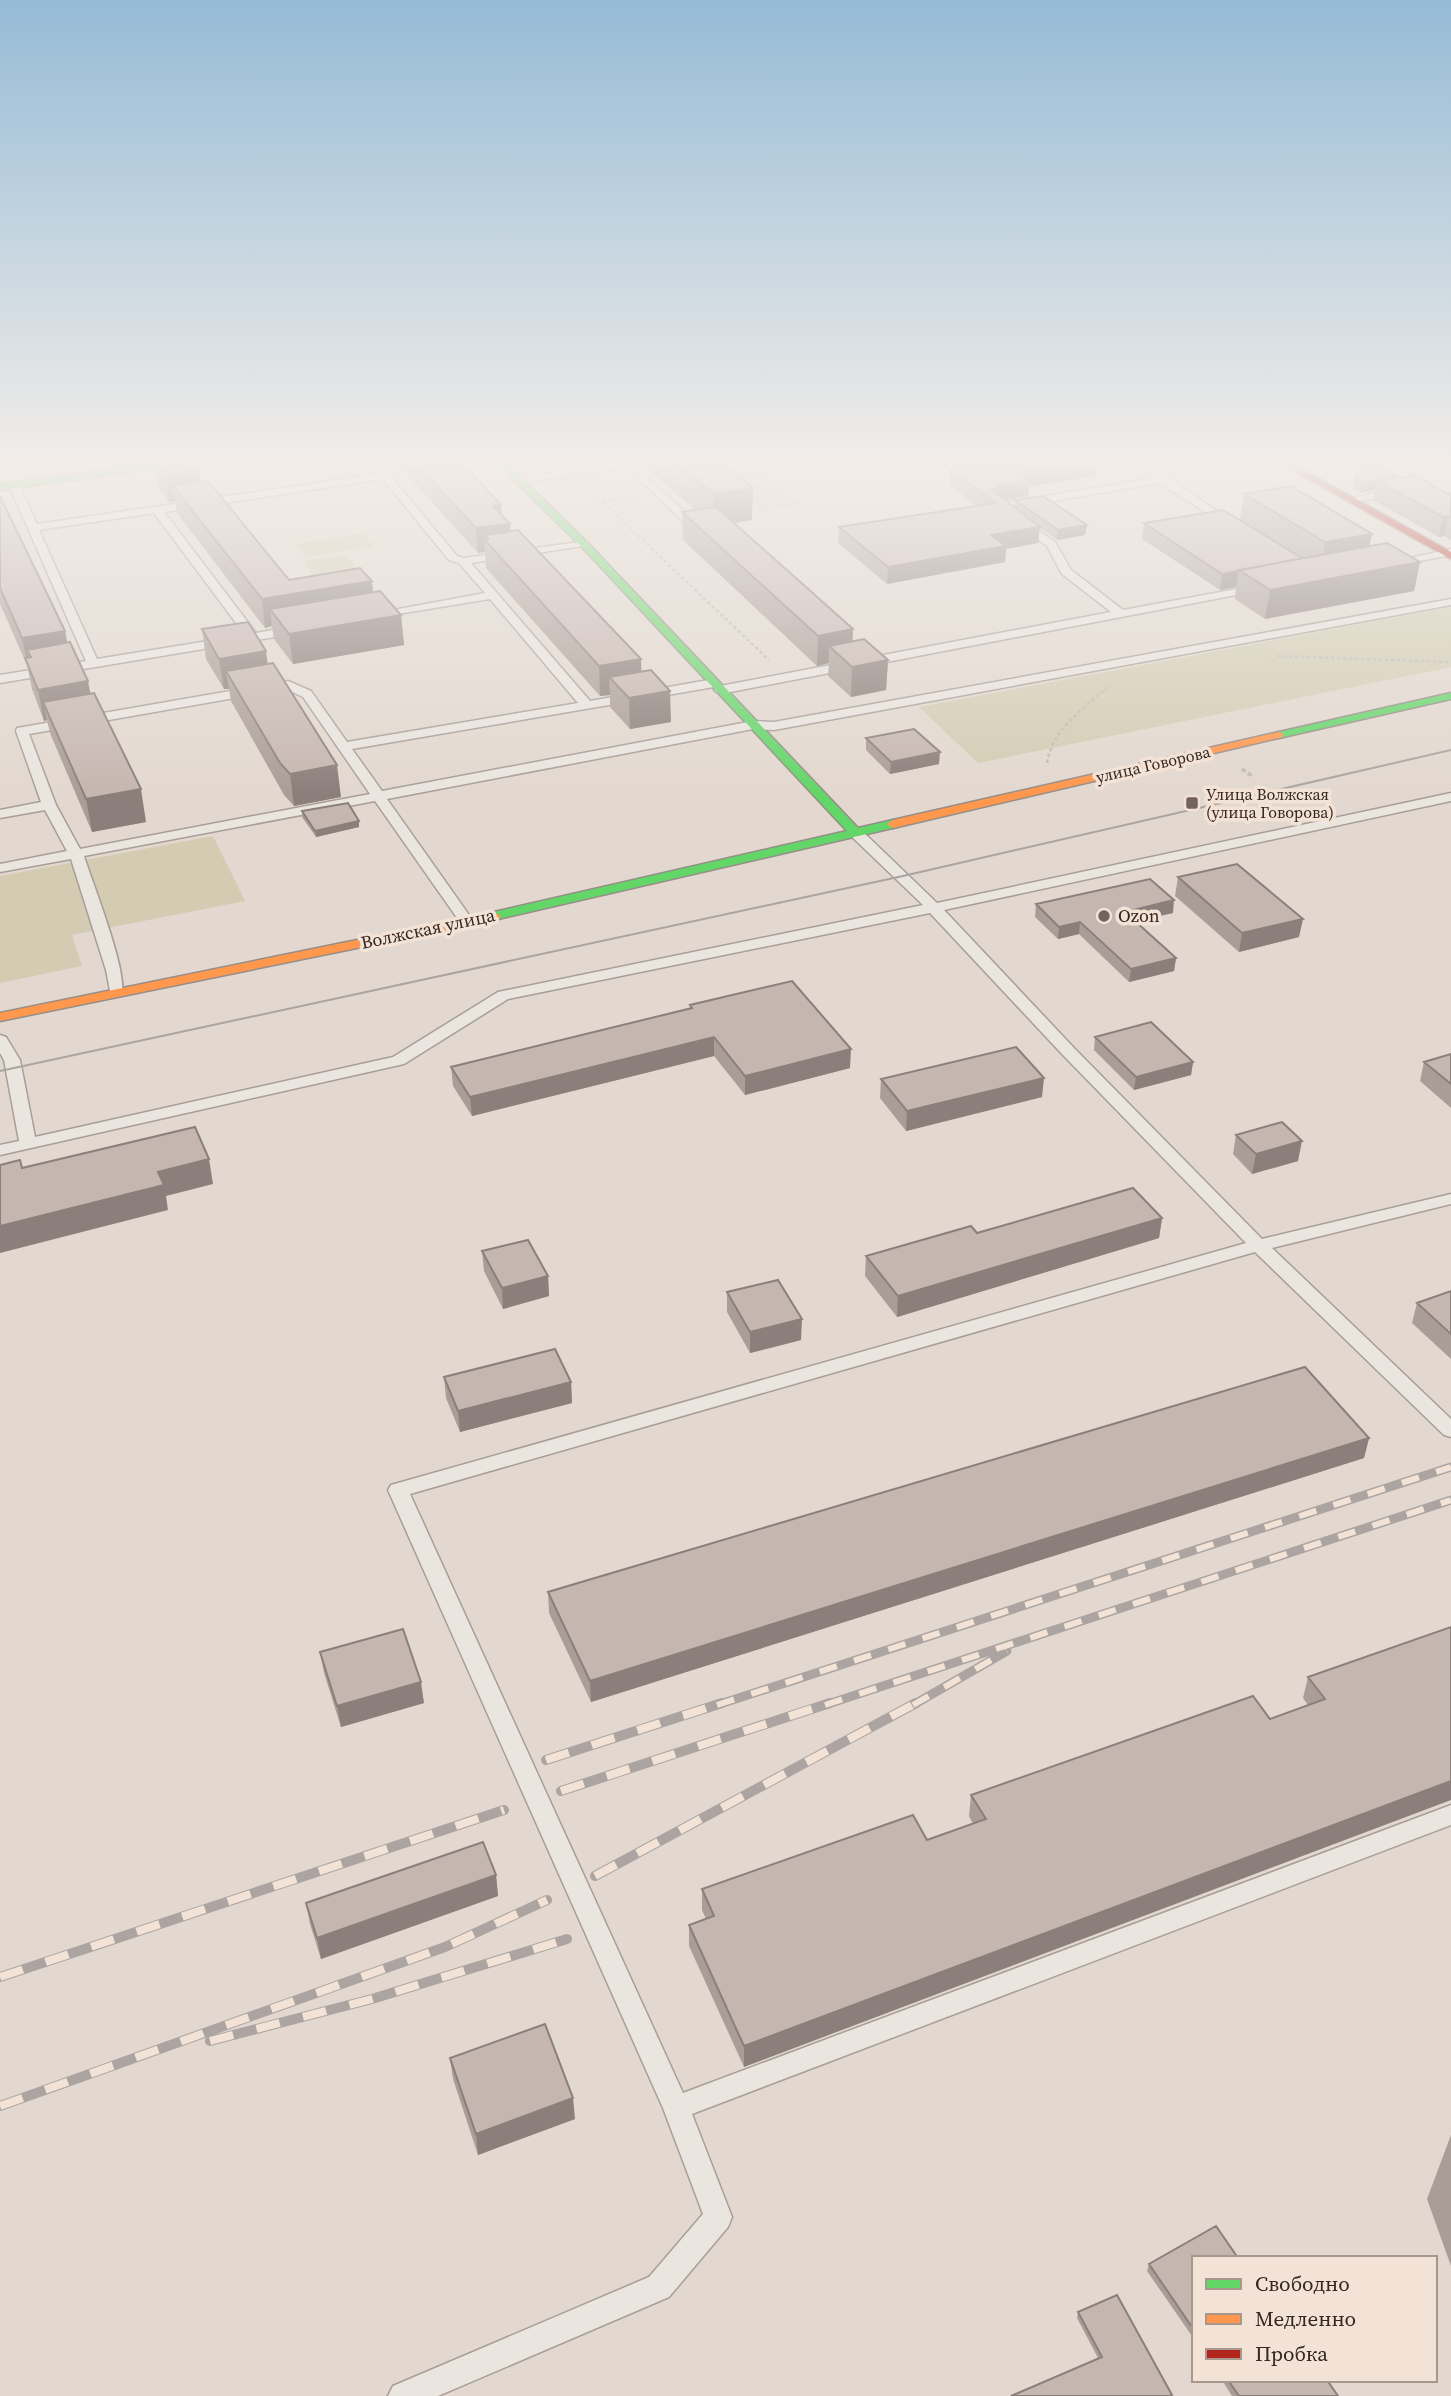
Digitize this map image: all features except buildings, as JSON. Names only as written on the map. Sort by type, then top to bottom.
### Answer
[{"type":"street","points":[[610,572],[854,831]]},
{"type":"street","name":"улица Говорова","points":[[854,831],[1451,696]]},
{"type":"street","name":"Волжская улица","points":[[0,1017],[467,922],[854,831]]},
{"type":"lane","points":[[52,572],[93,664]]},
{"type":"lane","points":[[204,572],[254,637]]},
{"type":"lane","points":[[473,572],[587,705]]},
{"type":"lane","points":[[1066,572],[1121,614]]},
{"type":"lane","points":[[345,746],[587,705],[788,677],[872,656],[1266,587]]},
{"type":"lane","points":[[361,618],[495,595]]},
{"type":"lane","points":[[0,868],[753,725],[774,726],[1141,656],[1451,602]]},
{"type":"lane","points":[[0,679],[307,628]]},
{"type":"lane","points":[[116,993],[114,970],[76,854],[49,805],[22,731],[288,685],[307,694],[467,922]]},
{"type":"lane","points":[[0,1150],[398,1061],[503,995],[932,908],[1451,797]]},
{"type":"lane","points":[[0,814],[49,805]]},
{"type":"lane","points":[[854,831],[889,862],[1069,1052],[1361,1347],[1451,1430]]},
{"type":"lane","points":[[0,1040],[12,1060],[28,1144]]},
{"type":"lane","points":[[403,2396],[659,2287],[718,2217],[676,2108],[398,1490],[1260,1245],[1451,1199]]},
{"type":"lane","points":[[676,2108],[1451,1815]]},
{"type":"path","points":[[677,572],[788,677]]},
{"type":"path","points":[[1265,655],[1451,662]]},
{"type":"shaded area","points":[[310,572],[359,572],[368,583],[323,591]]},
{"type":"shaded area","points":[[1451,607],[1451,667],[978,763],[919,707]]},
{"type":"shaded area","points":[[213,836],[245,901],[72,935],[82,966],[0,983],[0,876]]},
{"type":"tram line","points":[[0,1071],[903,876],[1451,750]]},
{"type":"railway","points":[[717,1705],[1451,1467]]},
{"type":"railway","points":[[825,1705],[1451,1500]]},
{"type":"railway","points":[[913,1705],[1007,1651]]},
{"type":"railway","points":[[546,1760],[722,1703]]},
{"type":"railway","points":[[561,1791],[830,1703]]},
{"type":"railway","points":[[595,1876],[916,1703]]},
{"type":"railway","points":[[0,1977],[504,1810]]},
{"type":"railway","points":[[0,2106],[445,1947],[547,1900]]},
{"type":"railway","points":[[210,2041],[372,1999],[567,1939]]},
{"type":"traffic: fast","points":[[610,572],[854,831]]},
{"type":"traffic: fast","points":[[1279,735],[1451,696]]},
{"type":"traffic: fast","points":[[494,916],[893,824]]},
{"type":"traffic: slow","points":[[893,824],[1279,735]]},
{"type":"traffic: slow","points":[[0,1017],[494,916]]},
{"type":"place","name":"Улица Волжская (улица Говорова)","points":[[1192,803]]},
{"type":"place","name":"Ozon","points":[[1104,916]]}]
